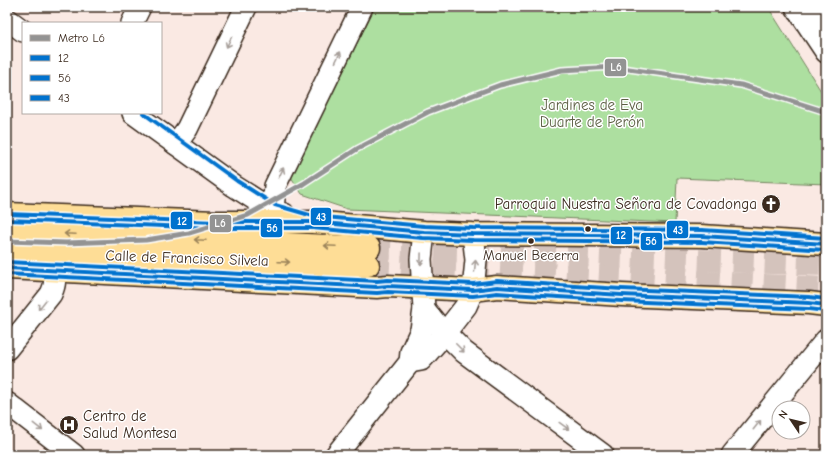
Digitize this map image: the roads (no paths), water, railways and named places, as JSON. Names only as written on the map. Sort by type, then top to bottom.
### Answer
[{"type":"main road","points":[[7,214],[216,222],[312,222],[424,232],[473,234],[702,236],[826,244]]},
{"type":"main road","name":"Calle de Francisco Silvela","points":[[7,231],[368,256],[7,251]]},
{"type":"main road","name":"Calle de Francisco Silvela","points":[[7,268],[377,287],[423,287],[473,290],[497,288],[622,295],[809,302],[826,305]]},
{"type":"street","points":[[132,22],[140,7]]},
{"type":"street","points":[[176,144],[187,129],[246,7]]},
{"type":"street","points":[[273,211],[274,186],[362,7]]},
{"type":"street","points":[[796,7],[826,52]]},
{"type":"street","points":[[816,7],[826,22]]},
{"type":"street","points":[[7,19],[22,30]]},
{"type":"street","points":[[135,114],[234,186],[273,211],[312,222]]},
{"type":"street","points":[[336,455],[410,362],[411,352],[420,330],[424,309],[421,259],[424,232]]},
{"type":"street","points":[[410,362],[420,360],[445,333],[466,306],[473,290],[476,260],[473,234]]},
{"type":"street","points":[[7,348],[51,294],[55,278],[52,271]]},
{"type":"street","points":[[424,309],[464,352],[603,455]]},
{"type":"street","points":[[732,455],[826,340]]},
{"type":"street","points":[[7,403],[74,455]]},
{"type":"tunnel","points":[[369,248],[826,265]]},
{"type":"tunnel","points":[[368,265],[826,288]]},
{"type":"metro line","name":"L6","points":[[7,241],[66,243],[146,240],[189,233],[248,215],[303,184],[357,149],[428,112],[500,85],[562,70],[615,67],[741,85],[826,112]]},
{"type":"place","name":"Parroquia Nuestra Señora de Covadonga","points":[[771,204]]},
{"type":"place","name":"Manuel Becerra","points":[[531,241]]},
{"type":"place","name":"Centro de Salud Montesa","points":[[69,425]]},
{"type":"park label","name":"Jardines de Eva Duarte de Perón","points":[[592,114]]}]
